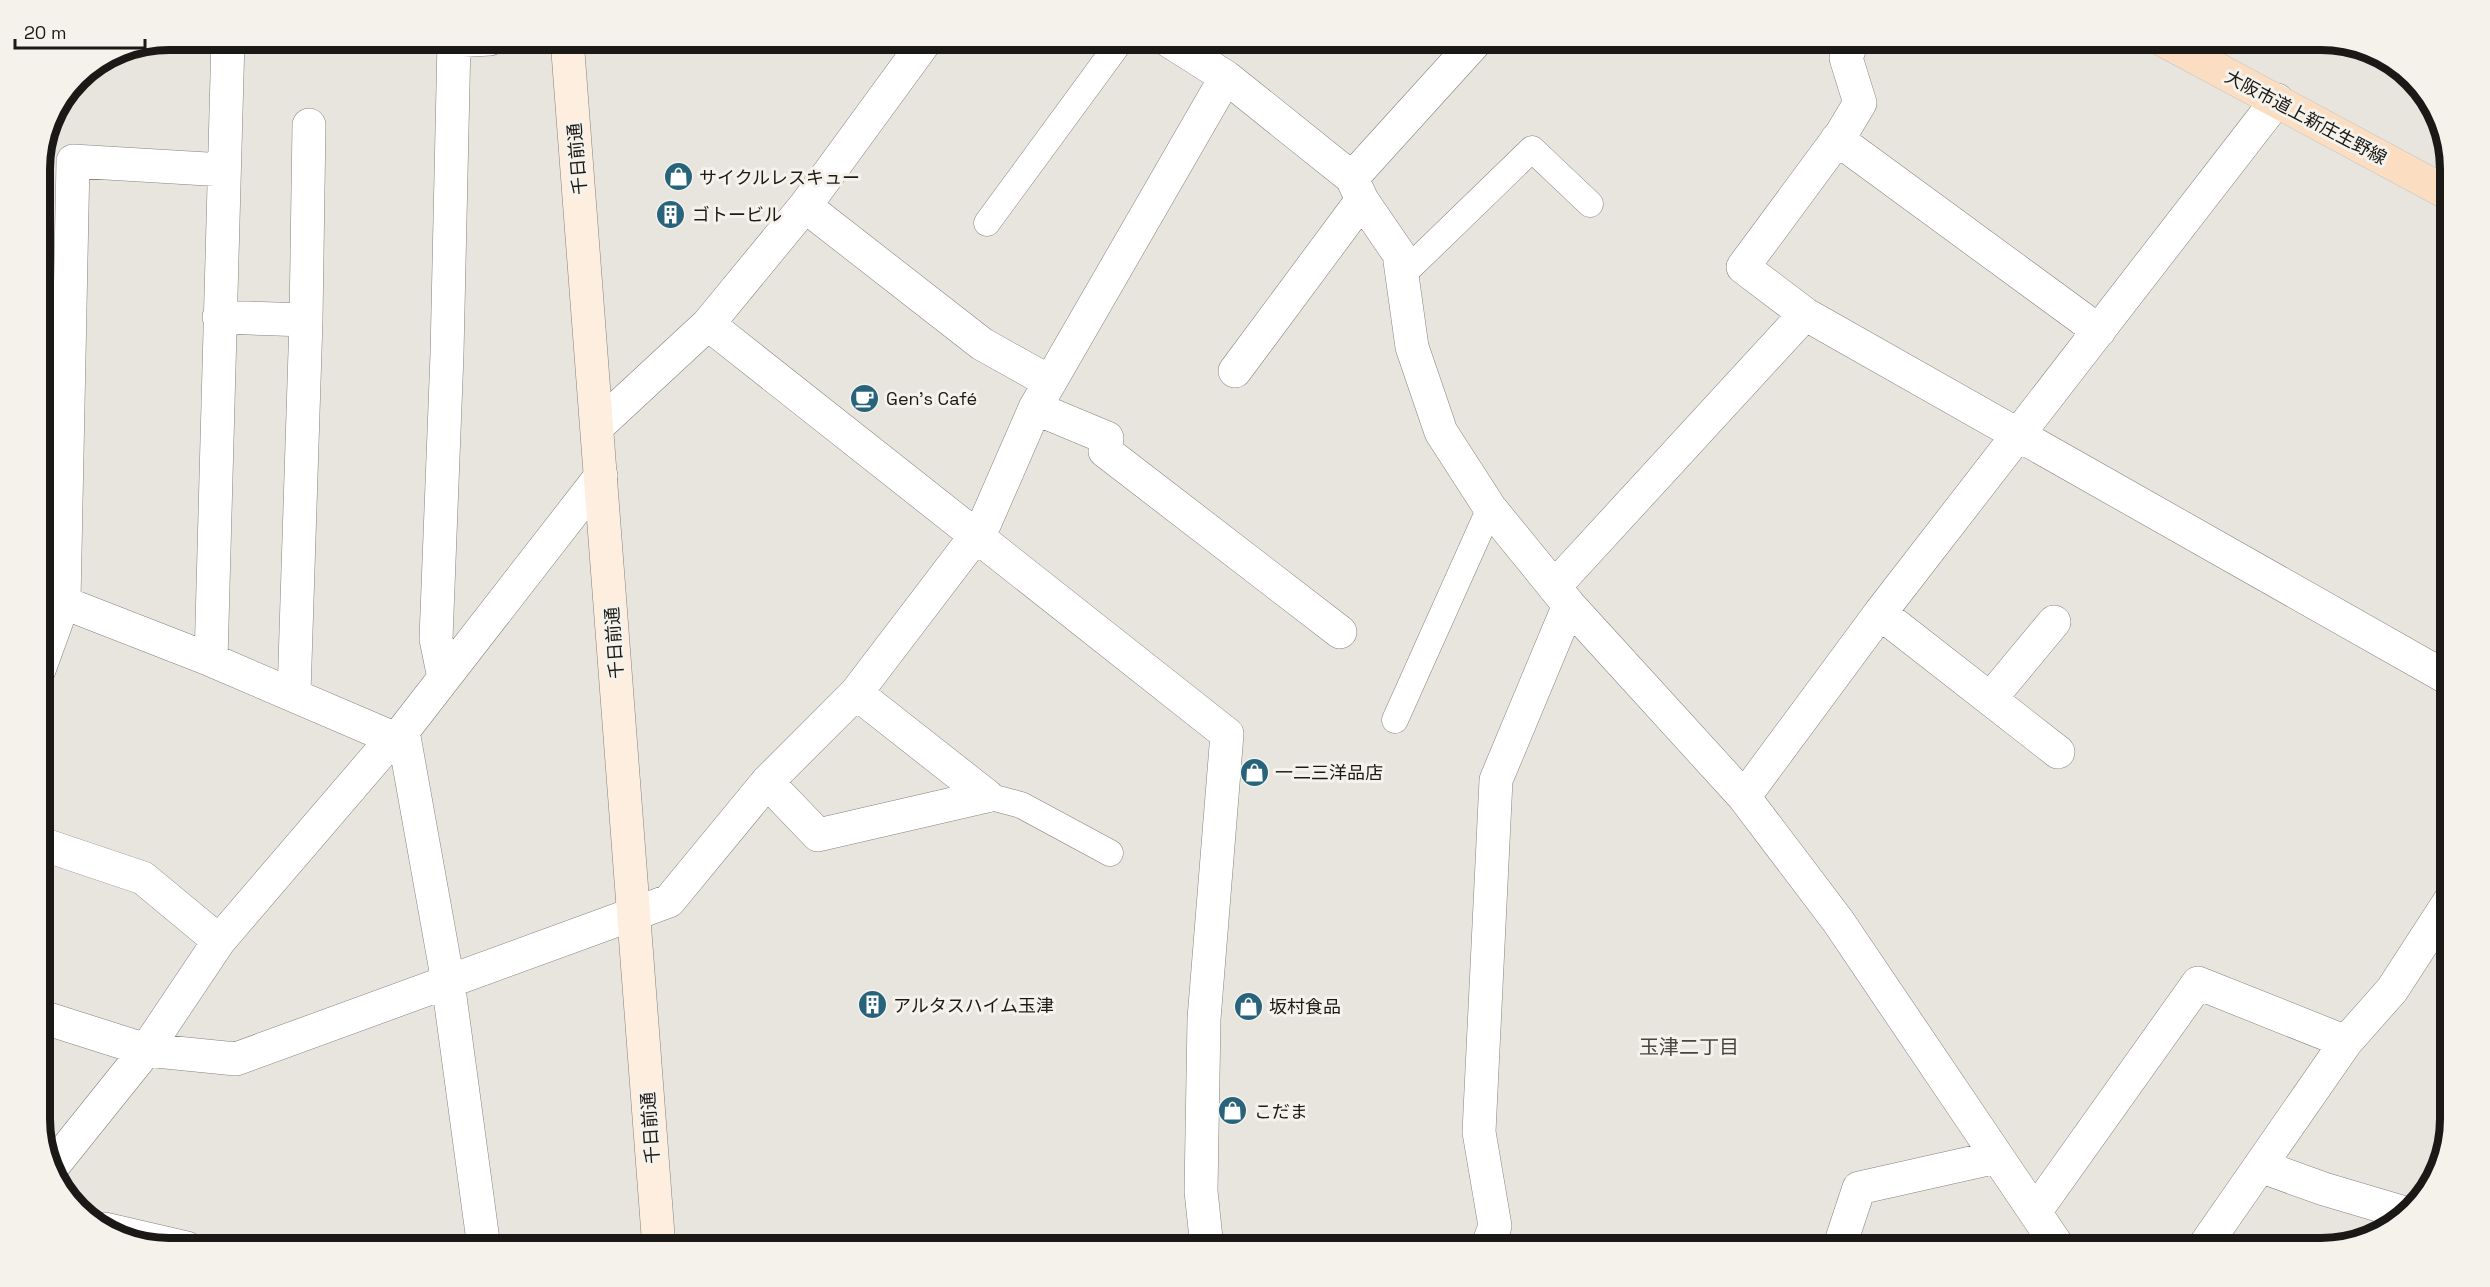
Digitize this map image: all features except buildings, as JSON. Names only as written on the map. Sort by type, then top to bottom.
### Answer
[{"type":"main road","name":"千日前通","points":[[568,50],[658,1238]]},
{"type":"main road","name":"大阪市道上新庄生野線","points":[[2183,50],[2440,189]]},
{"type":"street","points":[[211,660],[228,50]]},
{"type":"street","points":[[444,678],[436,639],[447,354],[454,50]]},
{"type":"street","points":[[598,426],[708,324],[805,206],[919,50]]},
{"type":"street","points":[[1183,50],[1226,77],[1357,189],[1399,254],[1412,347],[1441,432],[1490,508],[1561,596],[1744,797],[1838,921],[2052,1238]]},
{"type":"street","points":[[1235,371],[1357,189],[1469,50]]},
{"type":"street","points":[[1849,50],[1846,58],[1860,103],[1837,139],[1743,267],[1805,314],[2440,674]]},
{"type":"street","points":[[50,1019],[146,1050],[236,1059],[634,916],[669,901],[767,782],[856,693],[984,525],[1042,395],[1226,77]]},
{"type":"street","points":[[1744,797],[1880,613],[2277,100]]},
{"type":"street","points":[[294,694],[306,320],[309,125]]},
{"type":"street","points":[[1837,139],[2100,331]]},
{"type":"street","points":[[224,170],[73,161],[52,597],[398,734]]},
{"type":"street","points":[[805,206],[982,344],[1042,395],[1107,438],[1105,451],[1340,632]]},
{"type":"street","points":[[1491,1238],[1495,1226],[1479,1132],[1496,780],[1561,596],[1805,314]]},
{"type":"street","points":[[219,317],[306,320]]},
{"type":"street","points":[[708,324],[1227,734],[1204,1019],[1201,1191],[1206,1238]]},
{"type":"street","points":[[57,1160],[146,1050],[219,941],[398,734],[601,476]]},
{"type":"street","points":[[1880,613],[2058,752]]},
{"type":"street","points":[[1990,699],[2054,622]]},
{"type":"street","points":[[856,693],[987,796]]},
{"type":"street","points":[[398,734],[448,982],[483,1238]]},
{"type":"street","points":[[767,782],[818,835],[987,796]]},
{"type":"street","points":[[50,847],[143,878],[219,941]]},
{"type":"street","points":[[2210,1238],[2346,1042],[2392,990],[2440,916]]},
{"type":"street","points":[[2035,1212],[2198,983],[2346,1042]]},
{"type":"street","points":[[1842,1238],[1859,1188],[1997,1157]]},
{"type":"street","points":[[2260,1166],[2324,1189],[2397,1211]]},
{"type":"lane","points":[[987,223],[1114,50]]},
{"type":"lane","points":[[1402,275],[1532,149],[1590,204]]},
{"type":"lane","points":[[1395,720],[1490,508]]},
{"type":"lane","points":[[987,796],[1022,805],[1110,853]]},
{"type":"place","name":"サイクルレスキュー","points":[[678,177]]},
{"type":"place","name":"ゴトービル","points":[[671,214]]},
{"type":"place","name":"Gen’s Café","points":[[865,398]]},
{"type":"place","name":"一二三洋品店","points":[[1254,772]]},
{"type":"place","name":"アルタスハイム玉津","points":[[872,1005]]},
{"type":"place","name":"坂村食品","points":[[1248,1006]]},
{"type":"place","name":"こだま","points":[[1233,1111]]},
{"type":"district","name":"玉津二丁目","points":[[1689,1047]]}]
